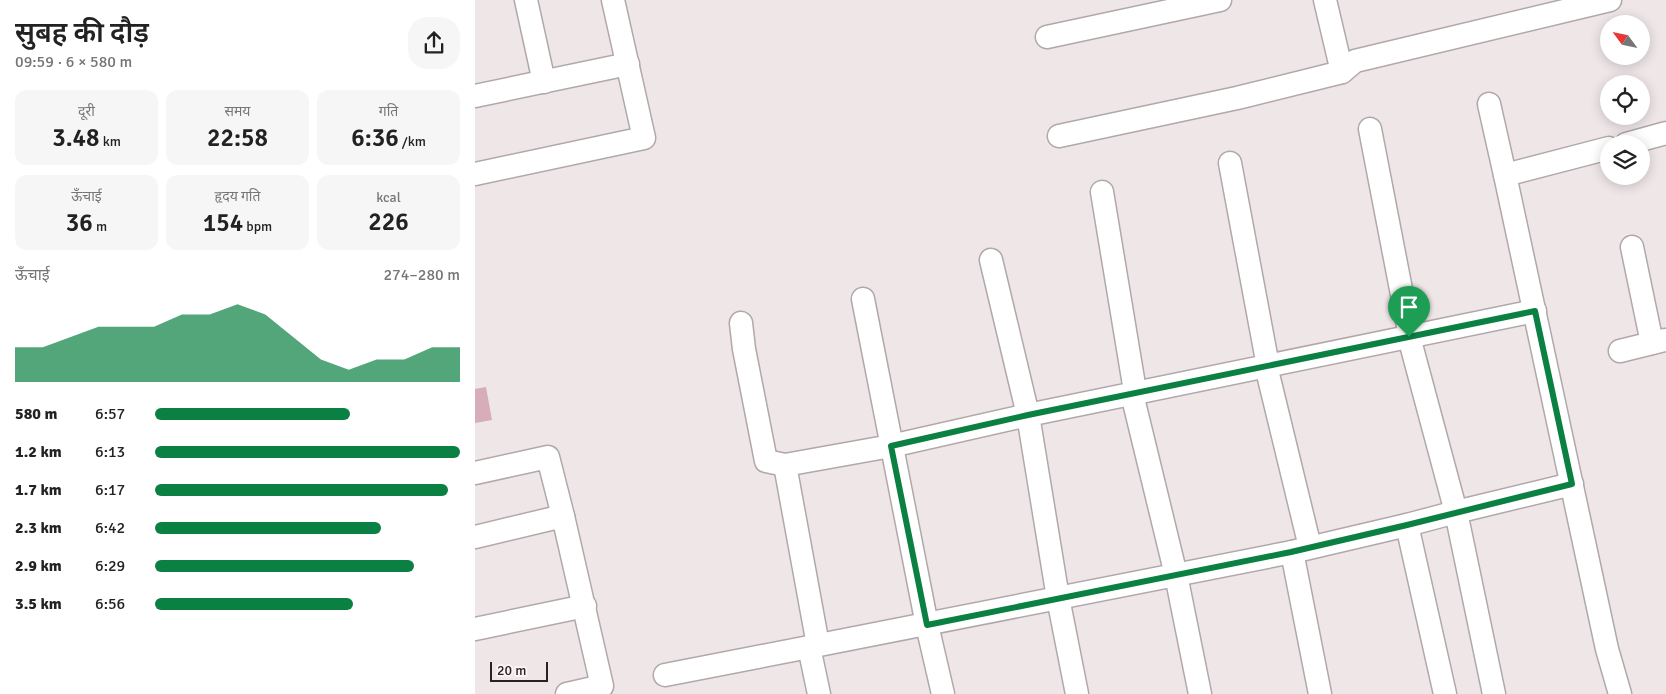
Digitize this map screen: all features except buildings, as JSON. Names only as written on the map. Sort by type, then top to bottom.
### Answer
[{"type":"street","points":[[526,0],[544,82]]},
{"type":"street","points":[[475,174],[644,138],[613,0]]},
{"type":"street","points":[[1047,37],[1219,0]]},
{"type":"street","points":[[1325,0],[1342,72]]},
{"type":"street","points":[[1059,136],[1237,98],[1342,72],[1355,61],[1610,0]]},
{"type":"street","points":[[476,92],[544,82],[628,64]]},
{"type":"street","points":[[1489,104],[1607,649],[1620,694]]},
{"type":"street","points":[[1370,129],[1409,337],[1456,512],[1493,694]]},
{"type":"street","points":[[1650,137],[1666,133]]},
{"type":"street","points":[[1505,175],[1600,150]]},
{"type":"street","points":[[1230,163],[1301,549],[1320,694]]},
{"type":"street","points":[[1101,192],[1134,385],[1134,394],[1132,394],[1176,575],[1200,694]]},
{"type":"street","points":[[1620,351],[1659,342],[1633,247]]},
{"type":"street","points":[[991,260],[1028,415],[1058,598],[1077,694]]},
{"type":"street","points":[[863,299],[927,625],[943,694]]},
{"type":"street","points":[[741,323],[744,350],[766,461],[785,465],[891,446],[1028,415],[1535,311]]},
{"type":"street","points":[[475,473],[548,457],[585,606],[602,690],[567,694]]},
{"type":"street","points":[[785,465],[814,646],[819,694]]},
{"type":"street","points":[[665,675],[927,625],[1301,549],[1572,484]]},
{"type":"street","points":[[475,537],[563,516]]},
{"type":"street","points":[[1407,525],[1445,694]]},
{"type":"street","points":[[475,630],[585,606]]},
{"type":"route","points":[[1535,311],[1572,484],[1291,552],[927,625],[891,446],[1028,415],[1409,337],[1535,311]]}]
